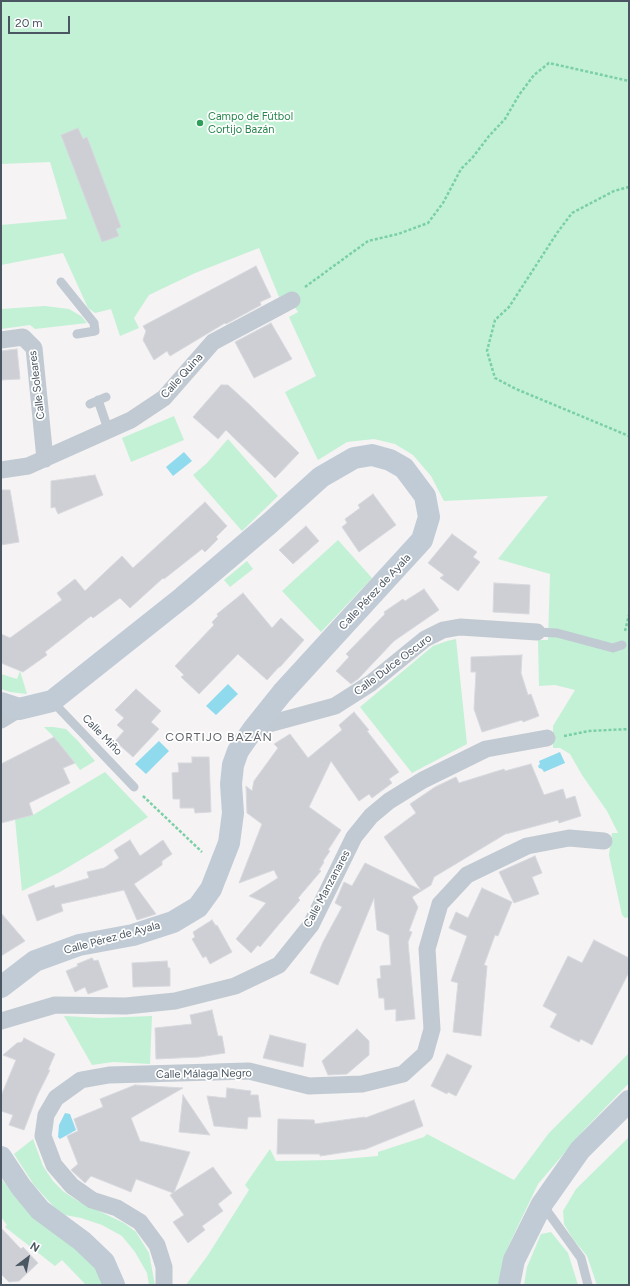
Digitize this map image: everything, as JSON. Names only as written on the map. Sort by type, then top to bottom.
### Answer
[{"type":"street","name":"Calle Quina","points":[[1,470],[28,466],[131,420],[164,398],[213,342],[292,300]]},
{"type":"street","name":"Calle Soleares","points":[[1,340],[23,338],[34,348],[44,459]]},
{"type":"street","name":"Calle Pérez de Ayala","points":[[1,987],[34,961],[79,945],[133,935],[174,922],[198,907],[211,889],[229,843],[233,813],[231,784],[232,765],[238,751],[254,728],[282,694],[422,540],[429,517],[424,496],[404,468],[390,460],[372,455],[354,458],[321,477],[270,523],[183,597],[52,701]]},
{"type":"street","name":"Calle Dulce Oscuro","points":[[254,728],[335,706],[371,683],[426,639],[443,630],[460,627],[537,632]]},
{"type":"street","points":[[7,711],[52,701]]},
{"type":"street","name":"Calle Manzanares","points":[[1,1021],[55,1005],[126,1006],[175,1001],[236,986],[279,965],[310,925],[354,837],[371,816],[389,801],[423,780],[486,748],[547,738]]},
{"type":"street","name":"Calle Málaga Negro","points":[[164,1285],[164,1267],[157,1245],[140,1222],[117,1208],[92,1200],[72,1186],[54,1165],[43,1136],[46,1115],[56,1098],[81,1080],[109,1075],[249,1071],[309,1086],[362,1084],[404,1074],[425,1054],[432,1029],[427,949],[440,904],[467,875],[527,846],[570,838],[604,841]]},
{"type":"street","points":[[509,1285],[514,1260],[542,1204],[580,1150],[629,1101]]},
{"type":"street","points":[[1,1157],[21,1187],[40,1210],[82,1241],[104,1262],[114,1285]]},
{"type":"lane","points":[[61,282],[94,323],[95,331],[76,334]]},
{"type":"lane","points":[[98,400],[108,429]]},
{"type":"lane","points":[[537,632],[557,633],[613,648],[622,645]]},
{"type":"lane","name":"Calle Miño","points":[[52,701],[134,787]]},
{"type":"lane","points":[[542,1204],[581,1258],[588,1285]]},
{"type":"path","points":[[292,300],[305,287],[368,242],[398,234],[428,223],[443,203],[461,169],[505,119],[519,95],[534,75],[549,63],[629,81]]},
{"type":"path","points":[[629,187],[614,191],[572,213],[557,233],[509,306],[495,320],[487,351],[495,378],[516,389],[629,436]]},
{"type":"path","points":[[547,738],[556,738],[589,731],[629,729]]},
{"type":"path","points":[[146,799],[198,847]]},
{"type":"green space","points":[[1,1],[629,1],[629,917],[625,918],[622,915],[609,855],[612,833],[618,833],[607,811],[582,775],[570,754],[560,748],[553,748],[553,726],[575,690],[555,685],[539,686],[538,640],[548,640],[550,574],[498,559],[548,496],[444,501],[431,476],[413,455],[395,444],[374,439],[347,442],[318,460],[285,392],[316,376],[289,317],[298,312],[287,294],[279,297],[259,248],[195,273],[149,295],[134,318],[139,328],[120,336],[111,309],[95,313],[88,308],[63,253],[1,265],[1,225],[67,219],[50,162],[1,164]]},
{"type":"green space","points":[[45,306],[69,309],[81,316],[87,323],[35,329],[30,325],[1,329],[1,309]]},
{"type":"green space","points":[[174,416],[184,440],[131,462],[122,438]]},
{"type":"green space","points":[[228,439],[278,496],[242,531],[193,475],[207,463]]},
{"type":"green space","points":[[338,540],[372,578],[321,632],[282,591]]},
{"type":"green space","points":[[247,561],[253,569],[230,587],[224,580]]},
{"type":"green space","points":[[456,639],[467,744],[412,773],[360,707],[433,646]]},
{"type":"green space","points":[[20,671],[27,694],[10,692],[1,689],[1,674],[17,679]]},
{"type":"green space","points":[[44,727],[66,729],[95,761],[80,770],[54,737]]},
{"type":"green space","points":[[105,772],[148,817],[60,872],[22,891],[15,819],[33,815]]},
{"type":"green space","points":[[64,1016],[101,1018],[152,1016],[150,1064],[113,1062],[92,1065]]},
{"type":"green space","points":[[629,1053],[629,1083],[584,1130],[538,1184],[508,1247],[498,1285],[186,1285],[208,1255],[249,1190],[245,1185],[270,1149],[276,1161],[332,1160],[378,1156],[378,1152],[424,1137],[427,1134],[514,1180],[549,1133]]},
{"type":"green space","points":[[629,1137],[629,1285],[597,1285],[587,1256],[573,1239],[564,1224],[563,1211],[576,1189]]},
{"type":"green space","points":[[33,1139],[43,1166],[53,1181],[64,1192],[78,1201],[124,1223],[136,1232],[149,1253],[155,1285],[149,1285],[147,1273],[135,1252],[122,1236],[102,1225],[81,1218],[65,1215],[54,1207],[34,1185],[14,1154]]},
{"type":"green space","points":[[1,1178],[16,1198],[72,1244],[91,1262],[105,1285],[86,1285],[62,1260],[55,1266],[5,1227],[7,1225],[1,1217]]},
{"type":"green space","points":[[551,1232],[568,1253],[578,1285],[524,1285],[527,1267],[541,1234]]},
{"type":"water","points":[[184,452],[192,461],[173,476],[166,467]]},
{"type":"water","points":[[228,684],[238,694],[216,715],[206,706]]},
{"type":"water","points":[[159,741],[169,751],[146,774],[135,764]]},
{"type":"water","points":[[560,752],[565,763],[544,772],[539,768],[539,761]]},
{"type":"water","points":[[65,1113],[70,1114],[76,1130],[60,1139],[58,1137],[59,1125]]},
{"type":"building","points":[[78,128],[83,139],[87,137],[121,227],[116,229],[119,236],[102,242],[61,135]]},
{"type":"building","points":[[256,266],[271,297],[260,302],[261,305],[226,324],[225,323],[170,356],[167,351],[154,360],[143,340],[146,331],[143,326]]},
{"type":"building","points":[[271,323],[292,359],[254,378],[235,342]]},
{"type":"building","points":[[17,349],[20,379],[1,380],[1,351]]},
{"type":"building","points":[[221,385],[228,385],[299,453],[275,478],[226,430],[218,439],[193,417]]},
{"type":"building","points":[[95,475],[103,495],[58,514],[55,507],[51,508],[51,481]]},
{"type":"building","points":[[1,490],[10,490],[19,542],[1,545]]},
{"type":"building","points":[[373,494],[396,525],[359,552],[342,527],[347,523],[345,519],[360,508],[358,505]]},
{"type":"building","points":[[205,502],[227,526],[216,537],[218,539],[205,552],[202,549],[164,579],[163,578],[130,608],[120,598],[93,618],[91,616],[45,652],[47,655],[23,672],[1,663],[1,634],[10,638],[62,600],[57,593],[75,579],[85,591],[122,556],[133,568]]},
{"type":"building","points":[[306,526],[319,541],[293,564],[279,550]]},
{"type":"building","points":[[452,534],[477,552],[473,557],[480,562],[458,591],[440,578],[444,575],[428,563]]},
{"type":"building","points":[[494,583],[530,585],[529,614],[493,612]]},
{"type":"building","points":[[424,589],[439,610],[394,641],[358,679],[351,684],[336,671],[349,657],[346,654],[385,614],[384,612],[403,599],[405,601]]},
{"type":"building","points":[[243,593],[272,628],[281,618],[304,640],[267,680],[238,654],[199,694],[181,677],[184,675],[175,666],[214,625],[212,622],[218,616],[217,614]]},
{"type":"building","points":[[522,655],[521,673],[528,695],[531,694],[539,716],[523,722],[522,720],[482,732],[474,709],[476,672],[471,672],[471,657]]},
{"type":"building","points":[[136,689],[161,711],[151,722],[159,729],[133,757],[115,741],[124,731],[117,725],[124,718],[115,710]]},
{"type":"building","points":[[354,712],[399,772],[389,779],[392,783],[372,798],[369,794],[359,801],[331,761],[309,807],[341,830],[328,850],[330,851],[319,870],[321,871],[298,898],[300,900],[260,947],[258,945],[251,953],[236,939],[266,903],[249,896],[278,878],[274,870],[239,883],[262,824],[247,813],[246,786],[252,791],[254,781],[278,748],[274,744],[290,734],[308,758],[342,730],[339,725]]},
{"type":"building","points":[[54,737],[75,763],[63,768],[70,783],[29,803],[33,815],[1,823],[1,764]]},
{"type":"building","points":[[192,757],[209,757],[211,812],[195,813],[194,808],[180,808],[180,799],[173,799],[172,773],[179,772],[178,763],[192,763]]},
{"type":"building","points":[[531,764],[544,795],[563,789],[566,799],[575,796],[581,816],[559,823],[558,820],[506,834],[507,833],[434,877],[431,885],[412,897],[418,907],[409,931],[412,932],[408,942],[415,1019],[396,1021],[396,1009],[385,1010],[384,998],[379,998],[377,979],[381,978],[380,966],[391,965],[389,935],[377,930],[374,898],[338,985],[310,973],[323,942],[342,907],[335,903],[344,882],[352,886],[365,863],[421,890],[384,837],[416,813],[410,804],[435,787],[456,777],[459,783],[504,769],[505,771]]},
{"type":"building","points":[[130,840],[140,856],[163,840],[172,854],[162,861],[162,865],[134,884],[156,914],[137,920],[124,890],[61,904],[63,911],[37,921],[28,895],[54,885],[55,888],[89,878],[87,872],[104,868],[119,858],[114,850]]},
{"type":"building","points":[[535,856],[542,873],[532,877],[539,894],[514,903],[499,872]]},
{"type":"building","points":[[482,888],[512,902],[498,936],[495,935],[484,965],[487,966],[481,1036],[453,1032],[458,983],[451,981],[467,936],[449,928],[456,912],[468,918]]},
{"type":"building","points":[[1,913],[25,941],[1,956]]},
{"type":"building","points":[[212,920],[216,926],[217,925],[232,952],[210,964],[206,956],[203,958],[192,939],[195,937],[193,932]]},
{"type":"building","points":[[594,940],[629,958],[629,972],[592,1045],[581,1039],[579,1042],[550,1027],[557,1014],[543,1006],[568,956],[582,963]]},
{"type":"building","points":[[92,958],[94,961],[98,960],[108,987],[88,994],[85,987],[75,992],[66,971],[78,966],[77,964]]},
{"type":"building","points":[[167,961],[168,968],[170,968],[170,986],[133,987],[132,963]]},
{"type":"building","points":[[212,1010],[218,1036],[222,1036],[225,1053],[199,1057],[156,1059],[155,1028],[192,1024],[190,1015]]},
{"type":"building","points":[[357,1029],[369,1041],[369,1055],[347,1074],[328,1075],[322,1061]]},
{"type":"building","points":[[270,1035],[306,1044],[303,1067],[263,1058]]},
{"type":"building","points":[[24,1038],[55,1054],[48,1070],[50,1070],[37,1096],[24,1130],[9,1125],[13,1115],[1,1111],[1,1096],[16,1060],[3,1055],[17,1043],[22,1042]]},
{"type":"building","points":[[447,1054],[472,1066],[456,1096],[448,1092],[447,1094],[431,1086]]},
{"type":"building","points":[[135,1085],[183,1088],[131,1118],[140,1141],[190,1152],[174,1192],[213,1167],[232,1193],[218,1204],[223,1211],[202,1226],[205,1230],[188,1243],[173,1222],[184,1215],[170,1195],[173,1193],[136,1179],[131,1192],[91,1176],[85,1183],[71,1170],[78,1164],[67,1136],[78,1131],[74,1119],[103,1107],[100,1099]]},
{"type":"building","points":[[227,1088],[251,1091],[250,1095],[258,1095],[261,1117],[248,1117],[247,1129],[214,1126],[207,1096],[226,1098]]},
{"type":"building","points":[[183,1095],[210,1135],[179,1132]]},
{"type":"building","points":[[414,1100],[423,1126],[366,1149],[320,1156],[320,1154],[277,1154],[278,1119],[314,1120],[315,1124],[365,1118]]},
{"type":"building","points":[[1,1228],[21,1249],[23,1247],[38,1263],[19,1281],[9,1282],[1,1274]]},
{"type":"place","name":"Campo de Fútbol Cortijo Bazán","points":[[200,123]]},
{"type":"district","name":"CORTIJO BAZÁN","points":[[219,737]]}]
